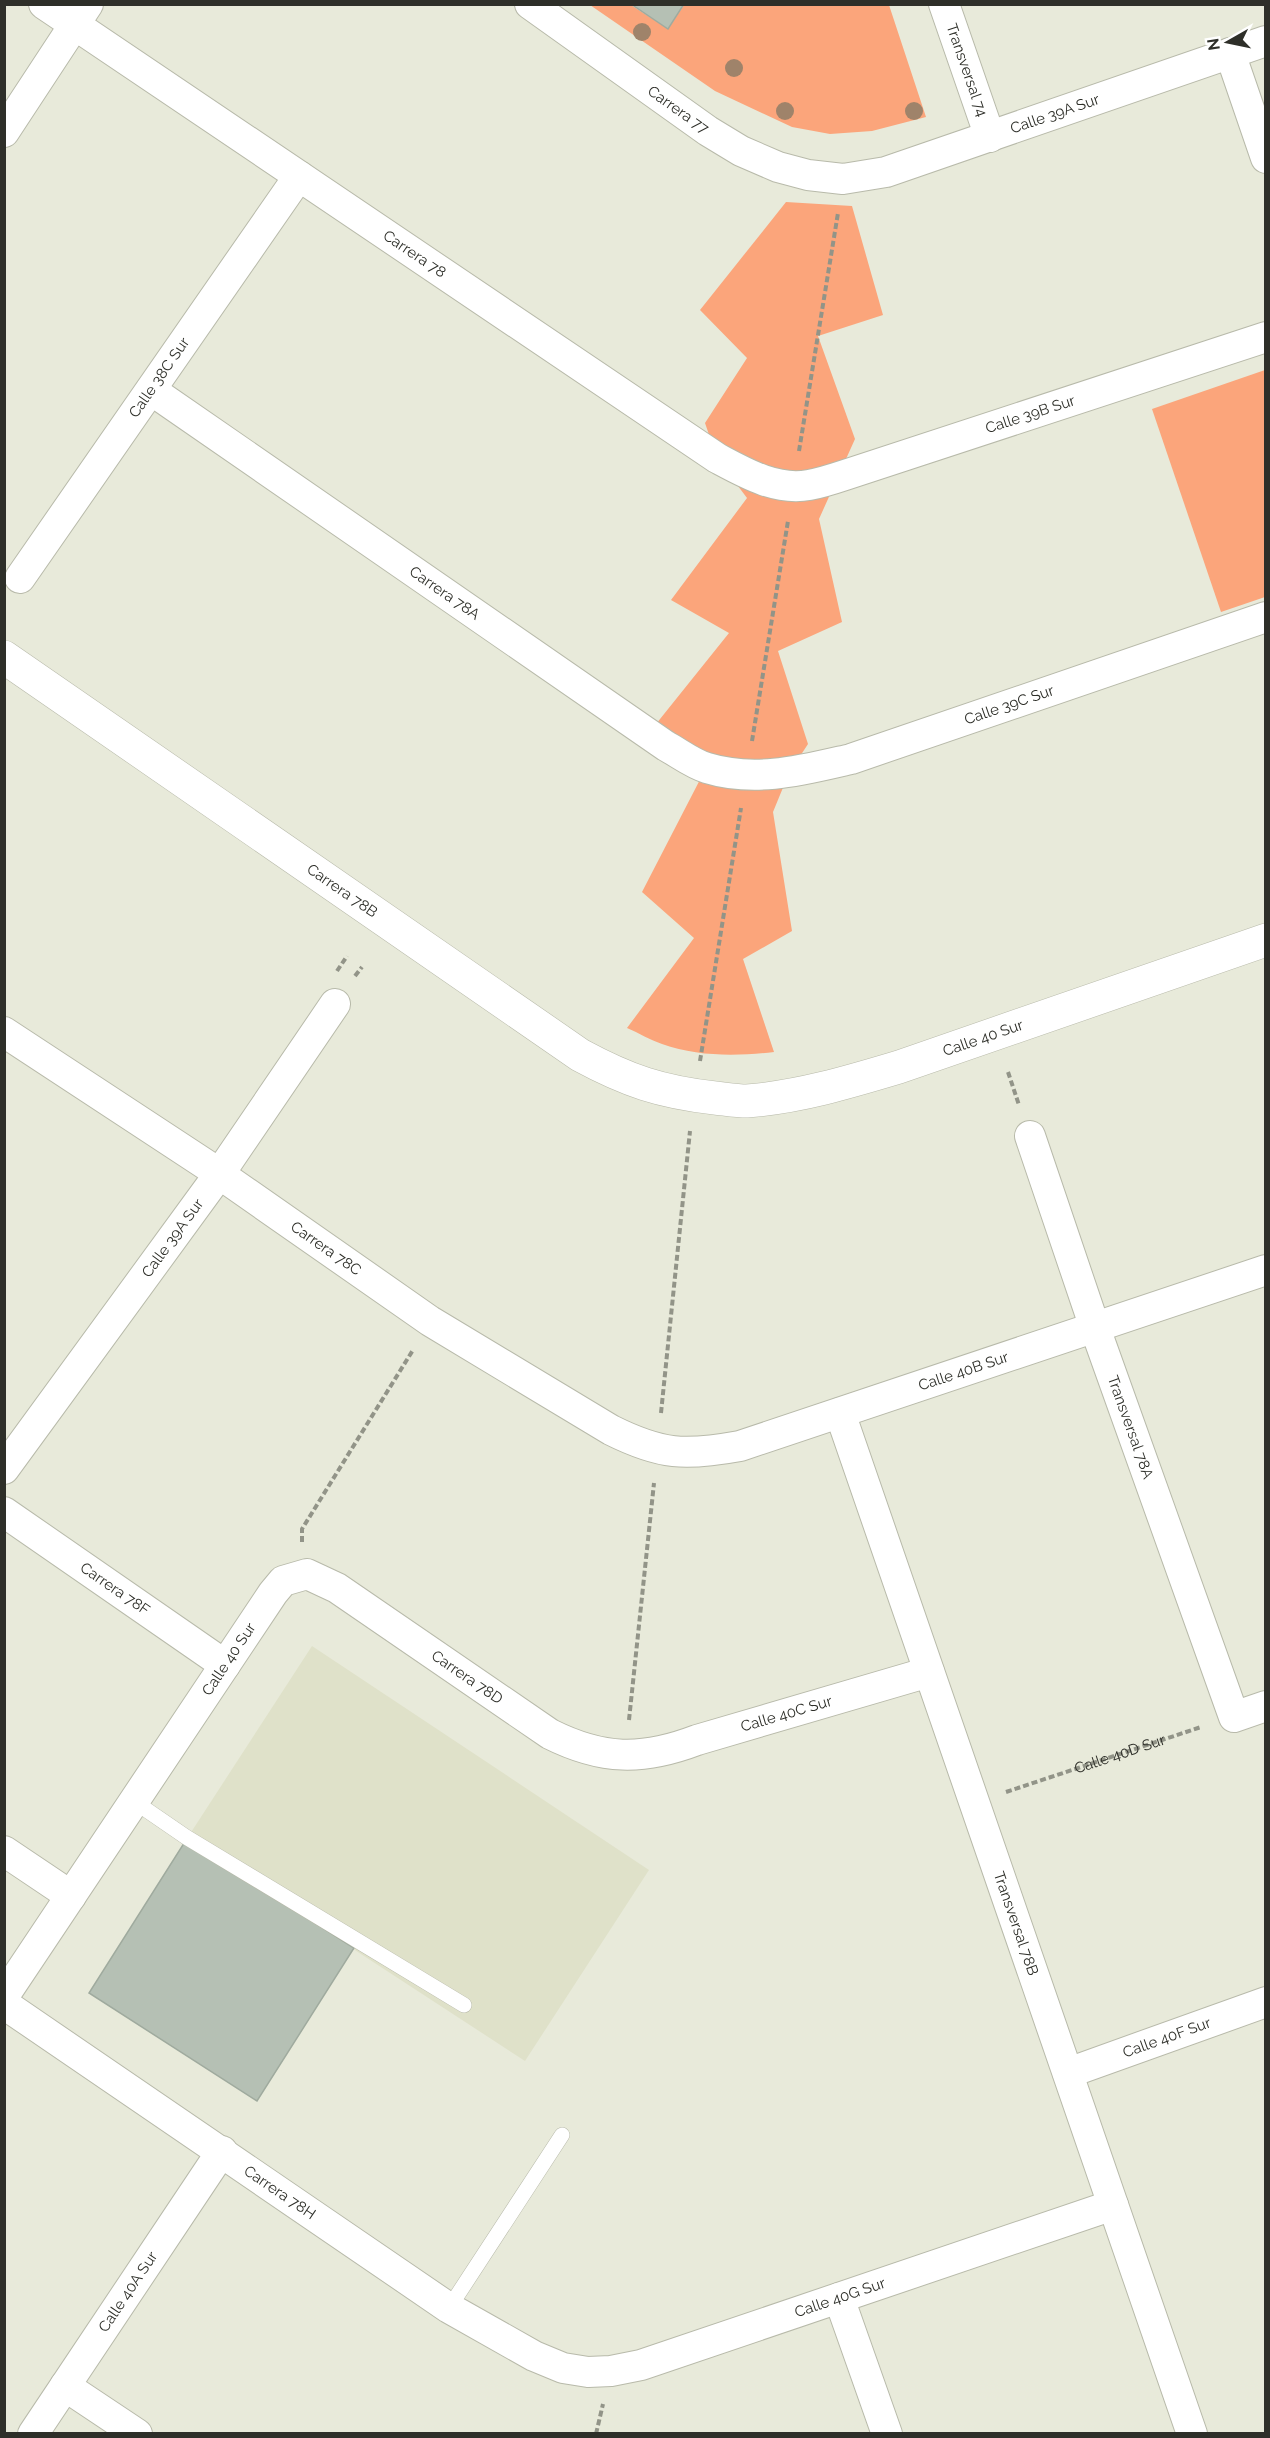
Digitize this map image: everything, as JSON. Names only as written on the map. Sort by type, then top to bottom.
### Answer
[{"type":"street","name":"Carrera 78","points":[[45,4],[81,15],[299,176],[717,458],[748,475],[793,487]]},
{"type":"street","name":"Carrera 77","points":[[530,4],[741,152],[778,167],[808,175],[843,180]]},
{"type":"street","name":"Transversal 74","points":[[944,4],[990,137]]},
{"type":"street","points":[[4,132],[81,15]]},
{"type":"street","name":"Calle 39A Sur","points":[[843,180],[886,172],[1266,41]]},
{"type":"street","points":[[1230,53],[1266,158]]},
{"type":"street","name":"Calle 38C Sur","points":[[21,578],[299,176]]},
{"type":"street","name":"Calle 39B Sur","points":[[793,487],[808,486],[845,475],[1266,337]]},
{"type":"street","name":"Carrera 78A","points":[[151,390],[666,746],[706,768],[746,775]]},
{"type":"street","name":"Calle 39C Sur","points":[[746,775],[789,773],[850,759],[1266,616]]},
{"type":"street","name":"Carrera 78B","points":[[4,657],[580,1055],[636,1083],[694,1095]]},
{"type":"street","name":"Calle 40 Sur","points":[[694,1095],[744,1101],[788,1096],[839,1085],[899,1067],[1266,940]]},
{"type":"street","name":"Calle 39A Sur","points":[[4,1469],[220,1173],[335,1004]]},
{"type":"street","name":"Carrera 78C","points":[[4,1032],[220,1173],[430,1321],[611,1430],[657,1449]]},
{"type":"street","name":"Transversal 78A","points":[[1030,1136],[1095,1328],[1234,1716]]},
{"type":"street","name":"Calle 40B Sur","points":[[657,1449],[700,1453],[740,1446],[1266,1270]]},
{"type":"street","name":"Transversal 78B","points":[[840,1413],[1192,2433]]},
{"type":"street","name":"Carrera 78F","points":[[4,1512],[225,1665]]},
{"type":"street","name":"Carrera 78D","points":[[299,1576],[307,1574],[337,1587],[550,1734],[573,1745],[601,1753],[645,1755]]},
{"type":"street","name":"Calle 40 Sur","points":[[4,1996],[273,1593],[283,1581],[299,1576]]},
{"type":"street","name":"Calle 40C Sur","points":[[645,1755],[671,1750],[697,1740],[929,1672]]},
{"type":"street","points":[[1234,1716],[1266,1706]]},
{"type":"street","points":[[4,1851],[71,1896]]},
{"type":"street","name":"Calle 40F Sur","points":[[1068,2073],[1266,2002]]},
{"type":"street","name":"Carrera 78H","points":[[4,2004],[449,2308],[534,2356],[563,2368]]},
{"type":"street","name":"Calle 40A Sur","points":[[33,2433],[222,2151]]},
{"type":"street","name":"Calle 40G Sur","points":[[563,2368],[588,2372],[611,2371],[641,2365],[1113,2205]]},
{"type":"street","points":[[839,2298],[886,2433]]},
{"type":"street","points":[[65,2386],[137,2433]]},
{"type":"lane","points":[[135,1802],[196,1843],[464,2005]]},
{"type":"lane","points":[[449,2308],[562,2135]]},
{"type":"path","points":[[694,1095],[843,180]]},
{"type":"path","points":[[299,1576],[302,1529],[430,1321]]},
{"type":"path","name":"Calle 40D Sur","points":[[975,1803],[1234,1716]]},
{"type":"shaded area","points":[[590,5],[631,5],[668,29],[684,5],[889,5],[926,117],[872,131],[830,134],[792,127],[715,91]]},
{"type":"shaded area","points":[[786,202],[852,206],[883,315],[818,336],[855,439],[819,519],[842,622],[778,651],[808,744],[789,773],[773,812],[792,931],[743,959],[774,1052],[732,1055],[704,1053],[662,1044],[627,1028],[694,938],[642,892],[706,768],[648,734],[729,633],[671,600],[747,498],[717,458],[705,423],[747,358],[700,310]]},
{"type":"shaded area","points":[[1265,370],[1265,597],[1221,612],[1152,409]]},
{"type":"shaded area","points":[[312,1646],[649,1870],[525,2061],[186,1840]]},
{"type":"building","points":[[631,4],[684,4],[668,29]]},
{"type":"building","points":[[186,1840],[354,1948],[257,2101],[89,1993]]}]
